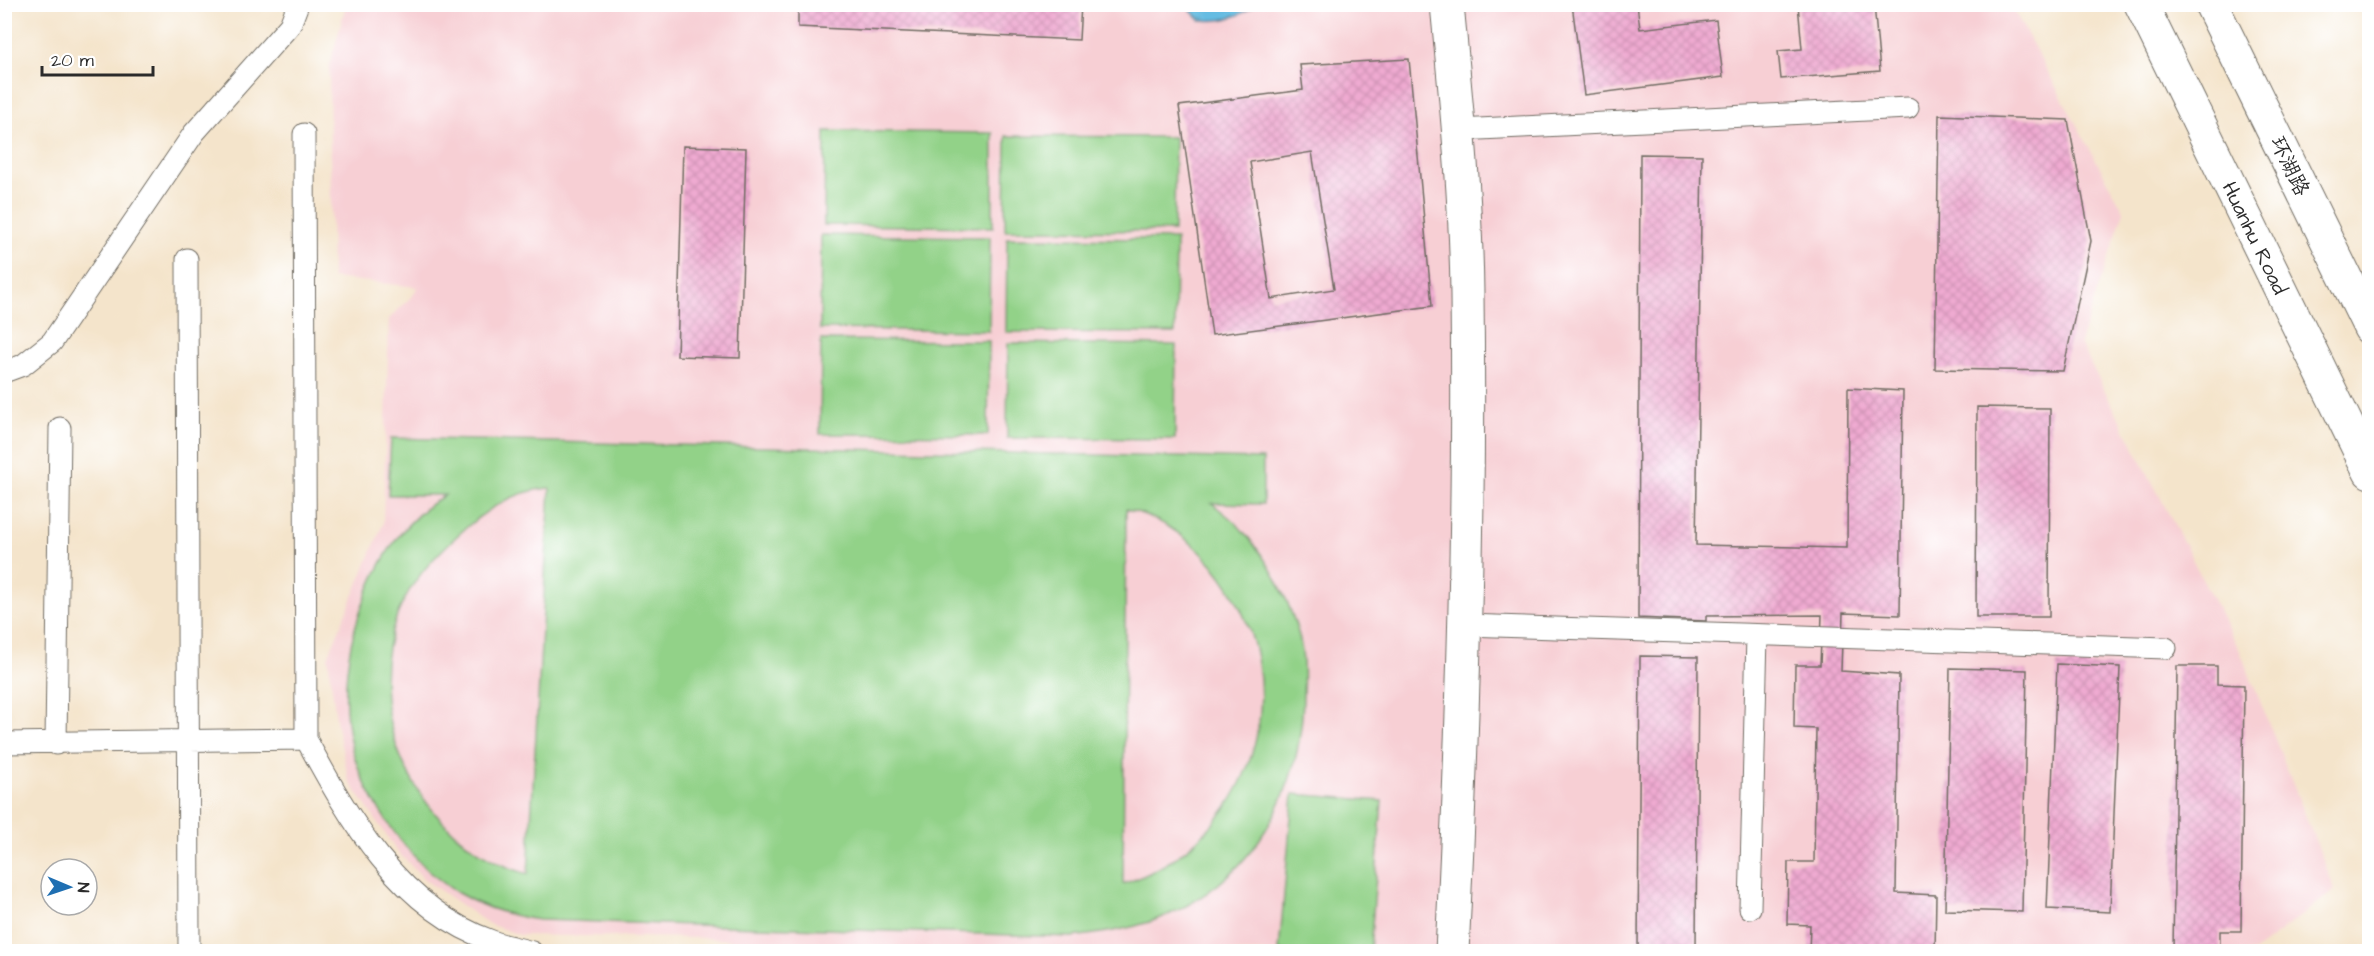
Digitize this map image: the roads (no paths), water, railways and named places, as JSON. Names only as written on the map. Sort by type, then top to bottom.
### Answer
[{"type":"street","points":[[1448,4],[1459,130],[1467,293],[1466,625],[1452,951]]},
{"type":"street","name":"Huanhu Road","points":[[2141,4],[2370,472]]},
{"type":"street","name":"环湖路","points":[[2211,4],[2370,328]]},
{"type":"lane","points":[[4,372],[23,365],[52,342],[194,133],[290,25],[298,4]]},
{"type":"lane","points":[[1459,130],[1908,108]]},
{"type":"lane","points":[[304,134],[306,739],[368,845],[399,879],[439,914],[491,941],[532,951]]},
{"type":"lane","points":[[187,259],[189,951]]},
{"type":"lane","points":[[56,744],[60,428]]},
{"type":"lane","points":[[1466,625],[2166,648]]},
{"type":"lane","points":[[1750,908],[1757,636]]},
{"type":"lane","points":[[4,743],[306,739]]},
{"type":"water","points":[[1185,5],[1255,5],[1236,16],[1222,20],[1200,20]]}]
